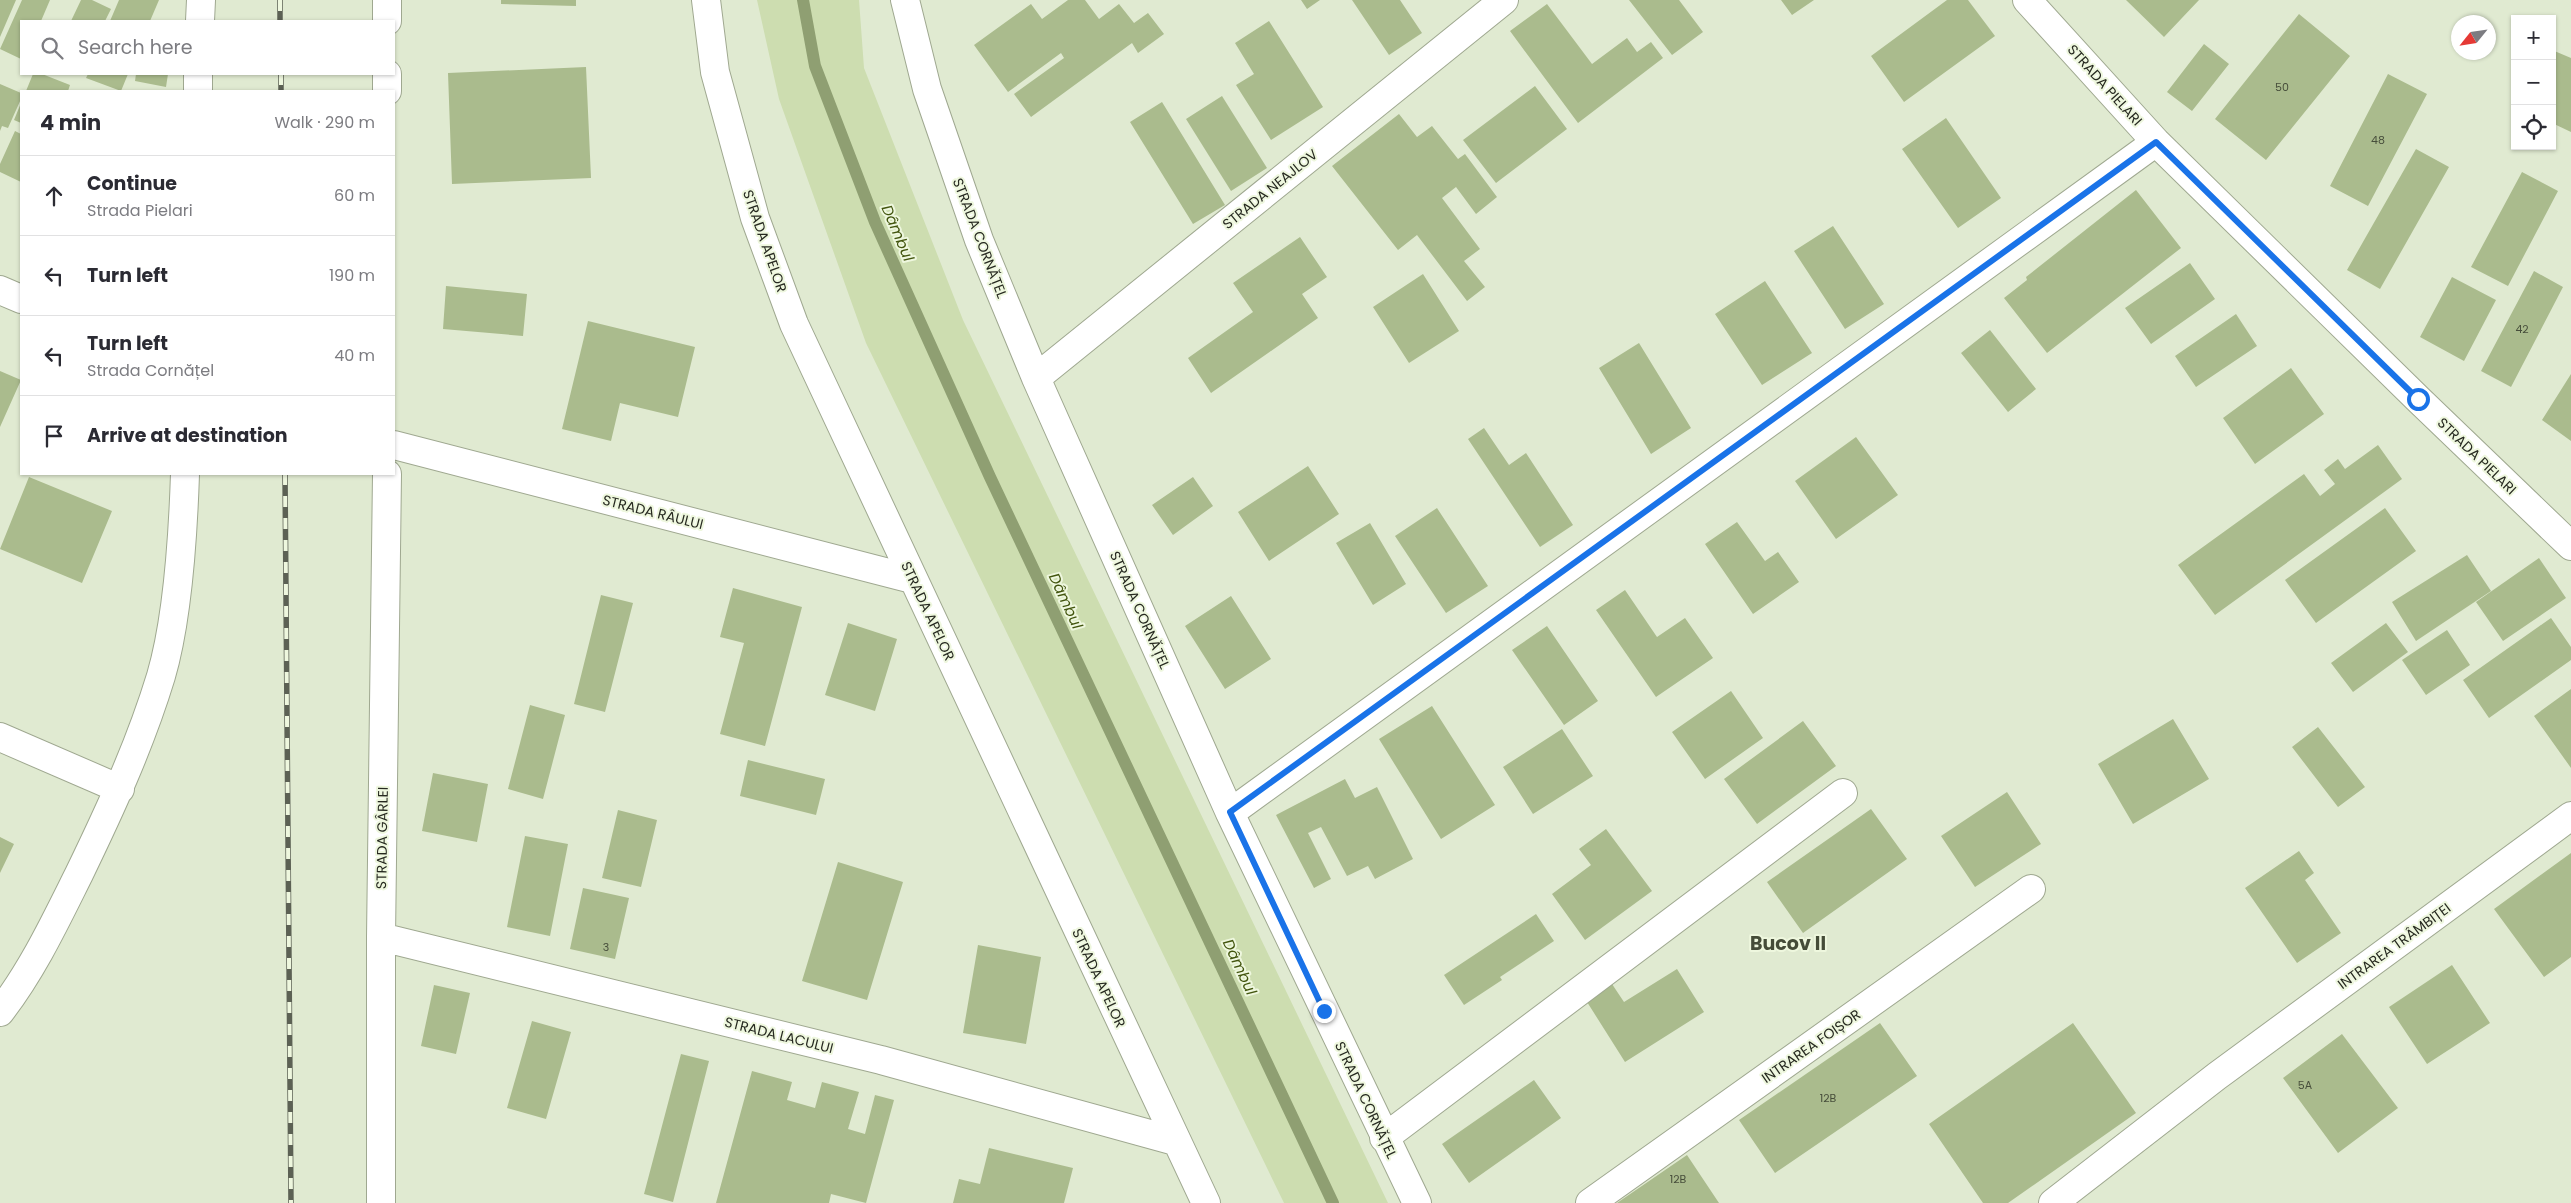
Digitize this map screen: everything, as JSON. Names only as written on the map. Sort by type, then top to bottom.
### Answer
[{"type":"street","points":[[200,20],[201,0]]},
{"type":"street","points":[[386,0],[387,20]]},
{"type":"street","name":"STRADA APELOR","points":[[706,0],[715,72],[755,218],[794,324],[1175,1141],[1206,1203]]},
{"type":"street","name":"STRADA CORNĂȚEL","points":[[906,0],[926,89],[979,240],[1036,378],[1230,812],[1384,1138],[1417,1203]]},
{"type":"street","name":"STRADA NEAJLOV","points":[[1036,378],[1504,0]]},
{"type":"street","name":"STRADA PIELARI","points":[[2027,0],[2156,142],[2571,546]]},
{"type":"street","points":[[198,75],[198,90]]},
{"type":"street","points":[[387,75],[387,90]]},
{"type":"street","points":[[1230,812],[2156,142]]},
{"type":"street","points":[[0,290],[20,299]]},
{"type":"street","name":"STRADA RÂULUI","points":[[395,445],[912,579]]},
{"type":"street","points":[[0,1012],[24,980],[51,930],[120,789],[161,674],[172,617],[185,475]]},
{"type":"street","name":"STRADA GÂRLEI","points":[[381,1203],[381,937],[387,475]]},
{"type":"street","points":[[0,737],[120,789]]},
{"type":"street","points":[[1384,1138],[1843,793]]},
{"type":"street","name":"INTRAREA TRÂMBIȚEI","points":[[2053,1203],[2217,1076],[2571,816]]},
{"type":"street","name":"INTRAREA FOIȘOR","points":[[1590,1203],[2031,889]]},
{"type":"street","name":"STRADA LACULUI","points":[[381,937],[881,1060],[1175,1141]]},
{"type":"green space","points":[[757,0],[859,0],[864,68],[963,320],[1388,1203],[1284,1203],[866,343],[779,99]]},
{"type":"building","points":[[0,0],[16,0],[0,37]]},
{"type":"building","points":[[22,0],[50,0],[41,20],[20,20],[20,59],[0,49]]},
{"type":"building","points":[[81,0],[92,0],[111,9],[106,20],[71,20]]},
{"type":"building","points":[[119,0],[159,0],[150,20],[110,20]]},
{"type":"building","points":[[501,0],[576,0],[576,6],[501,4]]},
{"type":"building","points":[[1068,0],[1085,0],[1099,19],[1119,4],[1134,23],[1148,13],[1164,34],[1138,53],[1132,43],[1031,117],[1014,94],[1064,58],[1061,53],[1008,92],[974,45],[1031,4],[1042,19]]},
{"type":"building","points":[[1301,0],[1320,0],[1307,9]]},
{"type":"building","points":[[1352,0],[1400,0],[1422,33],[1389,55]]},
{"type":"building","points":[[1629,0],[1679,0],[1703,32],[1672,55]]},
{"type":"building","points":[[1781,0],[1814,0],[1792,15]]},
{"type":"building","points":[[1947,0],[1968,0],[1995,36],[1904,102],[1871,56]]},
{"type":"building","points":[[2126,0],[2199,0],[2164,37]]},
{"type":"building","points":[[1547,4],[1592,64],[1627,38],[1637,52],[1651,42],[1663,58],[1578,123],[1510,31]]},
{"type":"building","points":[[2299,14],[2350,56],[2266,160],[2215,119]]},
{"type":"building","points":[[1269,21],[1323,107],[1271,140],[1236,85],[1254,74],[1235,43]]},
{"type":"building","points":[[2204,44],[2229,64],[2192,111],[2167,92]]},
{"type":"building","points":[[2556,52],[2571,58],[2571,132],[2556,125]]},
{"type":"building","points":[[586,67],[591,178],[452,184],[448,73]]},
{"type":"building","points":[[2388,74],[2427,94],[2368,206],[2330,186]]},
{"type":"building","points":[[33,75],[45,75],[70,85],[68,90],[26,90]]},
{"type":"building","points":[[88,75],[128,75],[121,90],[86,78]]},
{"type":"building","points":[[136,75],[168,75],[166,87],[135,81]]},
{"type":"building","points":[[0,84],[20,93],[20,101],[8,128],[2,126],[0,131]]},
{"type":"building","points":[[1535,86],[1567,129],[1496,183],[1463,140]]},
{"type":"building","points":[[1222,96],[1267,168],[1231,191],[1186,119]]},
{"type":"building","points":[[1162,102],[1225,205],[1193,224],[1130,122]]},
{"type":"building","points":[[20,105],[20,123],[14,120]]},
{"type":"building","points":[[1399,114],[1417,137],[1432,126],[1458,159],[1465,154],[1497,197],[1476,214],[1456,187],[1442,198],[1480,249],[1464,261],[1485,287],[1467,301],[1417,235],[1398,250],[1332,166]]},
{"type":"building","points":[[1946,118],[2001,198],[1958,228],[1902,149]]},
{"type":"building","points":[[15,131],[20,134],[20,182],[0,172],[0,164]]},
{"type":"building","points":[[2416,149],[2449,167],[2380,289],[2347,270]]},
{"type":"building","points":[[2522,172],[2558,191],[2508,286],[2471,267]]},
{"type":"building","points":[[2136,190],[2181,248],[2047,353],[2004,298],[2027,280],[2026,277]]},
{"type":"building","points":[[1833,226],[1884,304],[1845,329],[1794,251]]},
{"type":"building","points":[[1300,237],[1327,277],[1302,294],[1318,318],[1211,393],[1188,358],[1253,312],[1233,283]]},
{"type":"building","points":[[2190,263],[2215,299],[2151,344],[2125,308]]},
{"type":"building","points":[[2534,271],[2563,287],[2511,387],[2481,371]]},
{"type":"building","points":[[1423,274],[1459,331],[1409,363],[1373,307]]},
{"type":"building","points":[[2452,277],[2496,300],[2464,361],[2420,337]]},
{"type":"building","points":[[1765,281],[1812,353],[1762,385],[1715,314]]},
{"type":"building","points":[[446,286],[527,294],[523,336],[443,329]]},
{"type":"building","points":[[2236,314],[2257,346],[2196,387],[2175,356]]},
{"type":"building","points":[[588,321],[695,347],[678,417],[620,403],[611,441],[562,429]]},
{"type":"building","points":[[1990,330],[2036,389],[2008,412],[1961,353]]},
{"type":"building","points":[[1639,343],[1691,428],[1651,454],[1599,368]]},
{"type":"building","points":[[2291,368],[2324,414],[2255,464],[2223,418]]},
{"type":"building","points":[[0,371],[20,380],[20,382],[0,427]]},
{"type":"building","points":[[2571,374],[2571,441],[2542,420]]},
{"type":"building","points":[[1484,428],[1509,465],[1526,453],[1573,525],[1540,547],[1468,439]]},
{"type":"building","points":[[1856,437],[1898,495],[1836,539],[1795,481]]},
{"type":"building","points":[[2378,445],[2402,479],[2215,615],[2178,565],[2304,474],[2320,496],[2335,484],[2324,470],[2338,459],[2345,469]]},
{"type":"building","points":[[1308,466],[1339,514],[1269,561],[1238,512]]},
{"type":"building","points":[[29,477],[112,511],[82,583],[0,549]]},
{"type":"building","points":[[1193,477],[1213,506],[1173,535],[1152,505]]},
{"type":"building","points":[[1437,508],[1488,586],[1446,613],[1395,536]]},
{"type":"building","points":[[2385,508],[2416,551],[2316,623],[2285,580]]},
{"type":"building","points":[[1737,522],[1765,561],[1778,552],[1799,582],[1753,614],[1705,544]]},
{"type":"building","points":[[1370,523],[1406,584],[1373,605],[1336,543]]},
{"type":"building","points":[[2467,555],[2491,591],[2416,641],[2392,602]]},
{"type":"building","points":[[2539,558],[2566,598],[2503,641],[2476,602]]},
{"type":"building","points":[[733,588],[802,607],[765,746],[720,734],[744,643],[720,637]]},
{"type":"building","points":[[1625,590],[1657,637],[1685,618],[1713,658],[1656,697],[1596,610]]},
{"type":"building","points":[[601,595],[633,603],[605,712],[574,704]]},
{"type":"building","points":[[1231,596],[1271,659],[1225,689],[1185,626]]},
{"type":"building","points":[[2551,618],[2571,647],[2571,660],[2489,718],[2463,680]]},
{"type":"building","points":[[848,623],[897,639],[875,711],[825,695]]},
{"type":"building","points":[[2386,623],[2408,652],[2353,692],[2331,663]]},
{"type":"building","points":[[1547,626],[1598,701],[1564,725],[1512,650]]},
{"type":"building","points":[[2447,630],[2470,665],[2426,695],[2402,660]]},
{"type":"building","points":[[2571,689],[2571,768],[2534,716]]},
{"type":"building","points":[[1731,691],[1763,738],[1705,779],[1672,732]]},
{"type":"building","points":[[530,705],[565,715],[543,799],[508,789]]},
{"type":"building","points":[[1432,706],[1495,805],[1441,839],[1379,739]]},
{"type":"building","points":[[2173,719],[2209,779],[2133,824],[2098,764]]},
{"type":"building","points":[[1803,721],[1836,766],[1757,824],[1724,779]]},
{"type":"building","points":[[2318,727],[2365,787],[2338,807],[2292,747]]},
{"type":"building","points":[[1562,729],[1593,776],[1533,814],[1503,767]]},
{"type":"building","points":[[748,760],[825,779],[816,815],[740,796]]},
{"type":"building","points":[[433,773],[488,784],[477,842],[422,831]]},
{"type":"building","points":[[1345,779],[1355,798],[1377,787],[1413,859],[1375,879],[1368,866],[1347,876],[1321,827],[1308,833],[1331,879],[1314,888],[1276,815]]},
{"type":"building","points":[[2007,792],[2041,844],[1975,887],[1941,836]]},
{"type":"building","points":[[1871,809],[1907,859],[1803,933],[1767,882]]},
{"type":"building","points":[[618,810],[657,820],[641,887],[602,878]]},
{"type":"building","points":[[1606,829],[1652,891],[1585,940],[1552,894],[1591,865],[1579,849]]},
{"type":"building","points":[[525,836],[568,844],[550,936],[507,927]]},
{"type":"building","points":[[0,837],[14,844],[0,873]]},
{"type":"building","points":[[2299,851],[2314,873],[2305,880],[2341,933],[2297,963],[2245,888]]},
{"type":"building","points":[[2571,853],[2571,957],[2544,977],[2494,909]]},
{"type":"building","points":[[838,862],[903,882],[867,1000],[802,981]]},
{"type":"building","points":[[583,888],[629,898],[615,959],[570,949]]},
{"type":"building","points":[[1536,914],[1554,941],[1500,977],[1502,980],[1464,1005],[1444,975]]},
{"type":"building","points":[[978,945],[1041,957],[1026,1044],[963,1033]]},
{"type":"building","points":[[2452,965],[2490,1023],[2427,1064],[2389,1007]]},
{"type":"building","points":[[1677,969],[1704,1012],[1625,1062],[1582,994],[1608,978],[1624,1002]]},
{"type":"building","points":[[434,985],[470,993],[456,1054],[421,1046]]},
{"type":"building","points":[[532,1021],[571,1032],[546,1119],[507,1108]]},
{"type":"building","points":[[1880,1023],[1917,1076],[1775,1173],[1739,1120]]},
{"type":"building","points":[[2073,1023],[2136,1113],[2008,1203],[1983,1203],[1929,1124]]},
{"type":"building","points":[[2342,1034],[2398,1108],[2338,1153],[2283,1078]]},
{"type":"building","points":[[681,1054],[709,1061],[673,1202],[644,1194]]},
{"type":"building","points":[[752,1071],[792,1082],[787,1100],[815,1108],[822,1082],[859,1092],[848,1129],[865,1134],[875,1095],[894,1100],[866,1203],[831,1194],[829,1203],[716,1203]]},
{"type":"building","points":[[1534,1080],[1561,1118],[1469,1183],[1442,1144]]},
{"type":"building","points":[[989,1148],[1073,1168],[1064,1203],[953,1203],[959,1179],[980,1184]]},
{"type":"building","points":[[1687,1155],[1719,1203],[1617,1203]]},
{"type":"waterway","name":"Dâmbul","points":[[803,0],[815,66],[875,222],[990,477],[1333,1203]]},
{"type":"railway","points":[[280,0],[280,20]]},
{"type":"railway","points":[[281,75],[281,90]]},
{"type":"railway","points":[[285,475],[291,1203]]},
{"type":"district","name":"Bucov II","points":[[1788,943]]},
{"type":"route","points":[[1324,1011],[1230,812],[2156,142],[2418,399]]}]
